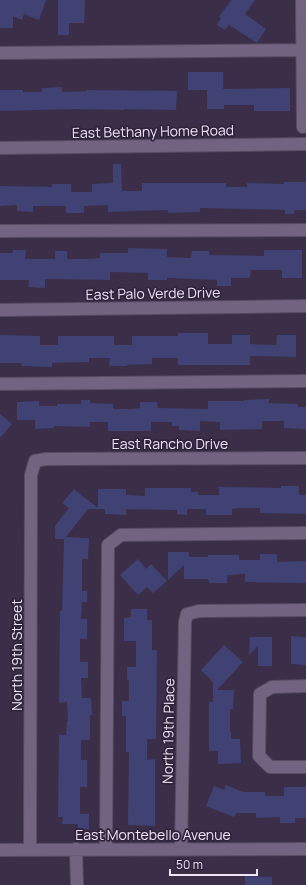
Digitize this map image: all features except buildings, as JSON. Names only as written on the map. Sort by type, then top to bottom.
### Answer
[{"type":"street","points":[[302,0],[303,127]]},
{"type":"street","points":[[0,53],[302,50]]},
{"type":"street","name":"East Bethany Home Road","points":[[0,148],[306,144]]},
{"type":"street","points":[[0,231],[306,230]]},
{"type":"street","name":"East Palo Verde Drive","points":[[0,310],[306,306]]},
{"type":"street","points":[[0,384],[306,381]]},
{"type":"street","name":"East Rancho Drive","points":[[35,461],[54,458],[306,458]]},
{"type":"street","name":"North 19th Street","points":[[30,849],[31,475],[35,461]]},
{"type":"street","points":[[106,849],[108,545],[121,535],[306,533]]},
{"type":"street","name":"North 19th Place","points":[[181,849],[185,622],[187,614],[199,611],[306,610]]},
{"type":"street","points":[[306,686],[272,687],[260,694],[259,756],[270,767],[306,767]]},
{"type":"street","points":[[76,849],[77,885]]},
{"type":"street","name":"East Montebello Avenue","points":[[0,850],[306,849]]}]
